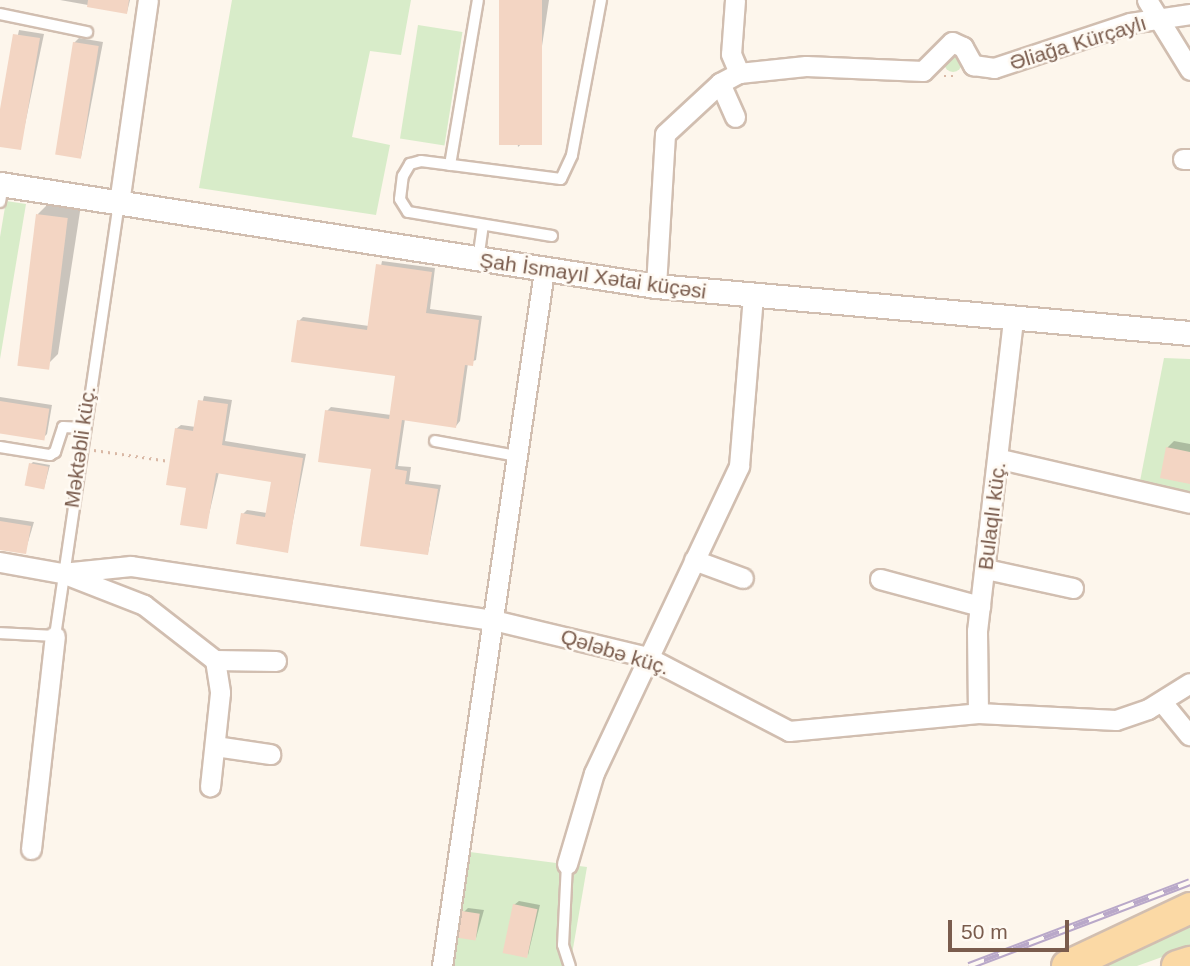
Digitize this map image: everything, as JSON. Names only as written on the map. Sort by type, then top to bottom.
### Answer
[{"type":"main road","points":[[1067,966],[1190,908]]},
{"type":"main road","points":[[1121,940],[1190,916]]},
{"type":"street","points":[[119,203],[148,0]]},
{"type":"street","points":[[735,0],[731,54],[739,73]]},
{"type":"street","points":[[1147,0],[1190,70]]},
{"type":"street","name":"Əliağa Kürçaylı","points":[[923,71],[952,42],[963,47],[979,69],[1025,61],[1112,29],[1190,14]]},
{"type":"street","points":[[656,286],[665,134],[720,83],[739,73],[806,66],[923,71]]},
{"type":"street","points":[[720,83],[734,117]]},
{"type":"street","name":"Şah İsmayıl Xətai küçəsi","points":[[1,190],[119,203],[544,271],[656,286],[753,297],[1190,333]]},
{"type":"street","points":[[442,966],[544,271]]},
{"type":"street","points":[[566,864],[582,803],[647,657],[739,466],[753,297]]},
{"type":"street","name":"Bulaqlı küç.","points":[[978,713],[980,606],[1000,458],[1013,319]]},
{"type":"street","points":[[1000,458],[1190,503]]},
{"type":"street","points":[[694,559],[743,578]]},
{"type":"street","points":[[0,562],[62,573],[145,605],[215,660],[276,661]]},
{"type":"street","name":"Qələbə küç.","points":[[62,573],[131,566],[493,620],[647,657],[789,731],[978,713],[1116,720],[1161,702],[1190,683]]},
{"type":"street","points":[[986,569],[1073,588]]},
{"type":"street","points":[[880,579],[980,606]]},
{"type":"street","points":[[31,849],[55,636]]},
{"type":"street","points":[[210,786],[220,693],[215,660]]},
{"type":"street","points":[[1161,702],[1189,735]]},
{"type":"street","points":[[215,746],[270,754]]},
{"type":"lane","points":[[450,165],[478,0]]},
{"type":"lane","points":[[552,236],[418,215],[402,206],[402,176],[410,163],[450,165],[554,180],[567,174],[601,0]]},
{"type":"lane","points":[[0,14],[88,32]]},
{"type":"lane","name":"Məktəbli küç.","points":[[55,636],[80,447],[119,203]]},
{"type":"lane","points":[[478,260],[483,226]]},
{"type":"lane","points":[[0,447],[50,455],[55,452],[62,427],[83,428]]},
{"type":"lane","points":[[435,441],[517,456]]},
{"type":"lane","points":[[0,633],[55,636]]},
{"type":"lane","points":[[566,864],[563,945],[570,966]]},
{"type":"path","points":[[923,71],[970,76],[979,69]]},
{"type":"path","points":[[80,447],[169,461]]},
{"type":"green space","points":[[232,0],[411,0],[401,55],[370,51],[352,137],[390,145],[376,215],[199,188]]},
{"type":"green space","points":[[418,25],[462,32],[444,146],[400,139]]},
{"type":"green space","points":[[953,54],[959,57],[962,63],[959,69],[953,72],[947,69],[944,63],[947,57]]},
{"type":"green space","points":[[6,201],[26,204],[0,359],[0,237]]},
{"type":"green space","points":[[1164,358],[1190,359],[1190,492],[1140,481]]},
{"type":"green space","points":[[470,852],[587,867],[570,966],[451,966]]},
{"type":"green space","points":[[1190,927],[1190,947],[1137,966],[1102,966]]},
{"type":"building","points":[[88,0],[129,0],[127,14],[87,7]]},
{"type":"building","points":[[499,0],[542,0],[542,145],[499,145]]},
{"type":"building","points":[[13,34],[40,38],[21,150],[0,147],[0,109]]},
{"type":"building","points":[[73,42],[99,46],[81,159],[55,155]]},
{"type":"building","points":[[36,214],[68,218],[49,370],[17,366]]},
{"type":"building","points":[[376,264],[432,272],[426,313],[479,320],[473,366],[465,365],[456,428],[402,420],[395,469],[407,471],[405,484],[438,489],[428,555],[360,546],[371,469],[318,462],[325,410],[389,419],[395,376],[291,362],[297,320],[367,330]]},
{"type":"building","points":[[198,400],[228,404],[222,445],[303,458],[288,553],[236,544],[241,513],[265,517],[271,482],[216,473],[207,529],[180,525],[186,488],[166,485],[175,428],[193,431]]},
{"type":"building","points":[[0,401],[49,409],[44,440],[0,433]]},
{"type":"building","points":[[1166,447],[1190,452],[1190,484],[1160,478]]},
{"type":"building","points":[[29,463],[49,467],[44,489],[25,486]]},
{"type":"building","points":[[0,521],[31,526],[26,554],[0,550]]},
{"type":"building","points":[[513,904],[537,909],[527,958],[503,953]]},
{"type":"building","points":[[462,911],[480,914],[476,940],[458,938]]},
{"type":"railway","points":[[969,966],[1190,882]]}]
